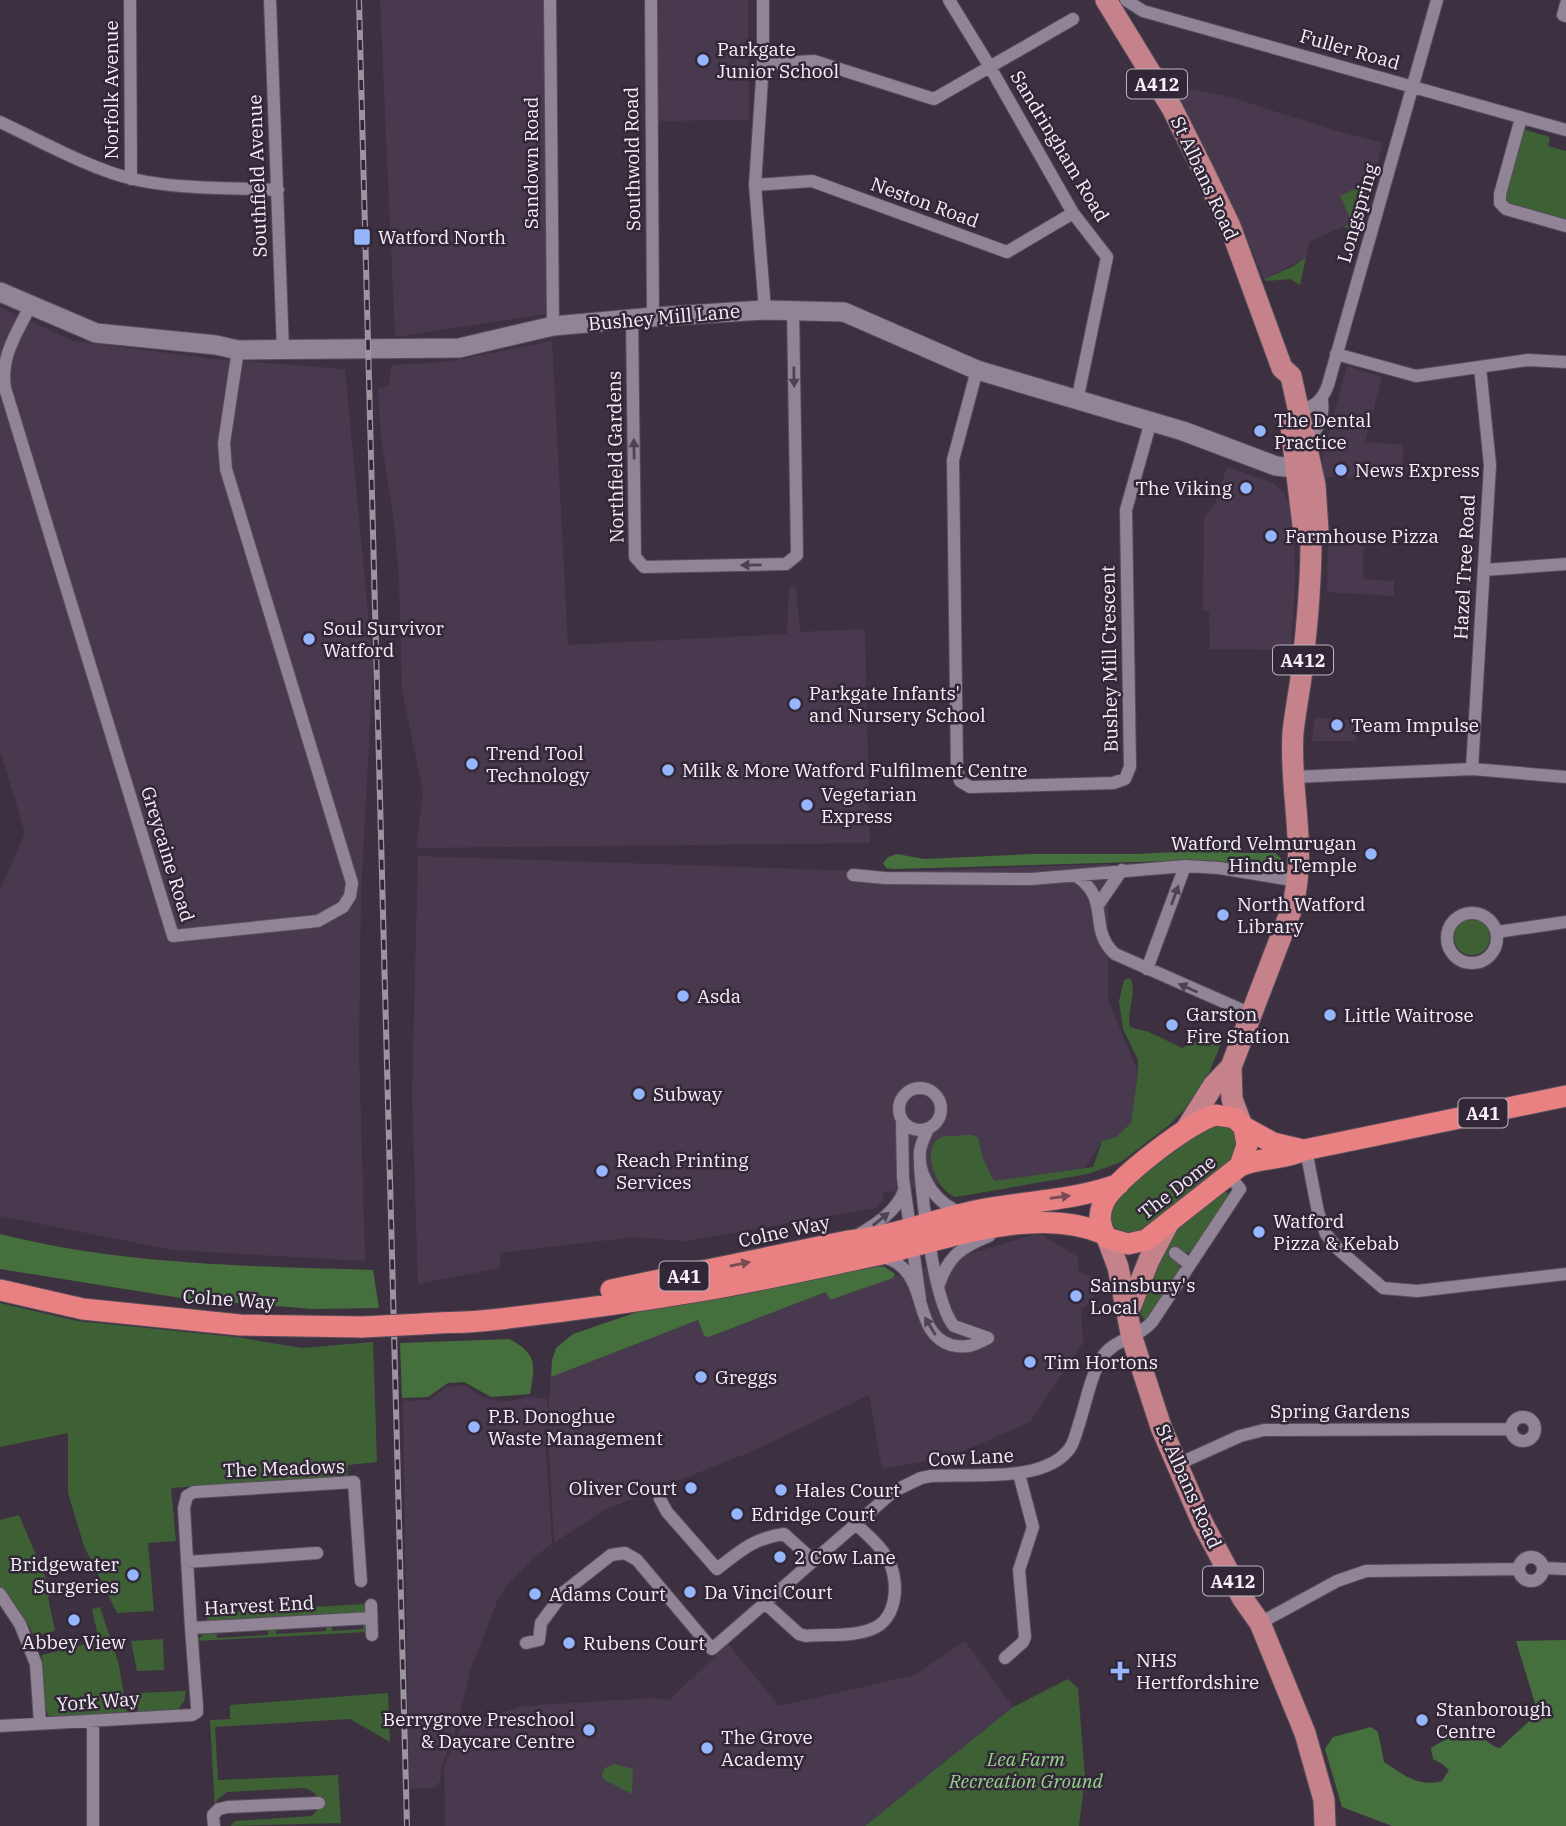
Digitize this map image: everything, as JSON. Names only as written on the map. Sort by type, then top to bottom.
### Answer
[{"type":"highway","name":"A41","points":[[1235,1171],[1252,1162],[1292,1156],[1305,1150],[1566,1096]]},
{"type":"highway","name":"The Dome","points":[[1216,1115],[1228,1116],[1242,1125],[1246,1151],[1235,1171],[1146,1240],[1133,1244],[1120,1243],[1105,1236],[1100,1221],[1105,1198],[1186,1129],[1216,1115]]},
{"type":"highway","name":"A41","points":[[1242,1125],[1273,1143],[1305,1150]]},
{"type":"highway","name":"Colne Way","points":[[0,1290],[96,1310],[240,1325],[362,1327],[488,1320],[682,1294],[877,1255],[962,1213],[1095,1192],[1119,1184]]},
{"type":"highway","name":"Colne Way","points":[[457,1321],[487,1311],[648,1283],[849,1241],[1015,1224],[1061,1222],[1092,1229],[1105,1236]]},
{"type":"main road","name":"St Albans Road","points":[[1105,0],[1172,108],[1230,226],[1282,368],[1291,376],[1294,412],[1305,470],[1317,499],[1318,531],[1311,541],[1303,667],[1293,732],[1299,841],[1298,881],[1292,908],[1231,1067],[1213,1086],[1186,1129]]},
{"type":"main road","name":"St Albans Road","points":[[1294,412],[1307,441],[1305,470]]},
{"type":"main road","name":"St Albans Road","points":[[1231,1067],[1233,1099],[1242,1125]]},
{"type":"main road","points":[[1128,1313],[1149,1261],[1168,1224]]},
{"type":"main road","name":"St Albans Road","points":[[1105,1236],[1118,1267],[1132,1338],[1161,1427],[1176,1465],[1231,1577],[1260,1623],[1305,1733],[1324,1800],[1325,1826]]},
{"type":"street","name":"Norfolk Avenue","points":[[130,0],[131,179]]},
{"type":"street","name":"Southfield Avenue","points":[[270,0],[283,351]]},
{"type":"street","name":"Sandown Road","points":[[550,0],[553,326]]},
{"type":"street","name":"Southwold Road","points":[[651,0],[653,317]]},
{"type":"street","points":[[763,0],[763,64],[755,185],[765,310]]},
{"type":"street","name":"Sandringham Road","points":[[949,0],[1073,213],[1107,257],[1077,401]]},
{"type":"street","name":"Fuller Road","points":[[1126,0],[1143,11],[1566,130]]},
{"type":"street","name":"Longspring","points":[[1307,441],[1318,428],[1324,414],[1322,400],[1437,0]]},
{"type":"street","points":[[1566,4],[1563,15],[1566,16]]},
{"type":"street","points":[[763,64],[814,61],[934,99],[1073,19]]},
{"type":"street","points":[[1521,118],[1500,194],[1500,203],[1506,209],[1566,226]]},
{"type":"street","points":[[0,122],[131,179],[158,184],[278,190]]},
{"type":"street","name":"Neston Road","points":[[755,185],[812,181],[1007,252],[1073,213]]},
{"type":"street","name":"Bushey Mill Lane","points":[[0,292],[96,332],[216,345],[238,350],[458,348],[553,326],[765,310],[844,312],[978,370],[1151,421],[1276,466],[1305,470]]},
{"type":"street","name":"Greycaine Road","points":[[31,305],[4,357],[2,374],[5,388],[173,936],[318,921],[343,907],[350,896],[352,883],[226,469],[224,443],[238,350]]},
{"type":"street","name":"Northfield Gardens","points":[[632,319],[635,557],[644,567],[786,564],[797,555],[793,309]]},
{"type":"street","points":[[1336,354],[1416,376],[1528,360],[1566,362]]},
{"type":"street","name":"Hazel Tree Road","points":[[1472,769],[1490,465],[1480,366]]},
{"type":"street","name":"Bushey Mill Crescent","points":[[978,370],[953,460],[957,770],[960,781],[970,787],[1113,783],[1125,779],[1130,767],[1126,510],[1151,421]]},
{"type":"street","points":[[1294,412],[1316,405],[1322,400]]},
{"type":"street","points":[[1484,570],[1566,564]]},
{"type":"street","points":[[1294,776],[1472,769],[1566,778]]},
{"type":"street","points":[[1147,969],[1185,866]]},
{"type":"street","points":[[853,875],[886,878],[1032,879],[1185,866],[1298,881]]},
{"type":"street","points":[[1098,905],[1122,870]]},
{"type":"street","points":[[1076,876],[1088,885],[1098,905],[1100,930],[1106,944],[1115,954],[1251,1014]]},
{"type":"street","points":[[1469,913],[1490,919],[1497,932],[1495,949],[1486,960],[1478,963],[1463,962],[1455,957],[1447,942],[1454,920],[1469,913]]},
{"type":"street","points":[[1497,932],[1566,922]]},
{"type":"street","points":[[877,1255],[892,1260],[904,1269],[920,1299],[927,1324],[937,1338],[944,1343],[961,1347],[972,1346],[988,1338],[954,1326],[942,1305],[938,1285],[905,1189],[902,1121],[899,1111],[904,1096],[913,1089],[929,1090],[938,1098],[941,1111],[936,1124],[928,1129],[911,1128],[902,1121]]},
{"type":"street","points":[[920,1299],[920,1152],[928,1129]]},
{"type":"street","points":[[1305,1150],[1318,1212],[1326,1234],[1339,1250],[1383,1289],[1417,1291],[1566,1274]]},
{"type":"street","points":[[920,1165],[935,1196],[947,1207],[962,1213]]},
{"type":"street","points":[[1132,1338],[1152,1322],[1240,1189],[1235,1171]]},
{"type":"street","points":[[849,1241],[887,1216],[901,1199],[905,1189]]},
{"type":"street","points":[[938,1285],[945,1267],[964,1246],[1015,1224]]},
{"type":"street","points":[[1175,1253],[1189,1264]]},
{"type":"street","name":"Cow Lane","points":[[526,1643],[538,1640],[541,1623],[564,1592],[611,1555],[625,1553],[651,1576],[712,1649],[894,1491],[921,1478],[943,1475],[1019,1474],[1065,1454],[1070,1448],[1100,1360],[1111,1347],[1132,1338]]},
{"type":"street","name":"Spring Gardens","points":[[1176,1465],[1240,1436],[1264,1430],[1511,1429]]},
{"type":"street","points":[[1005,1658],[1025,1637],[1019,1570],[1033,1527],[1019,1474]]},
{"type":"street","name":"The Meadows","points":[[191,1628],[184,1508],[187,1496],[194,1492],[354,1482],[361,1581]]},
{"type":"street","points":[[660,1499],[667,1512],[718,1570],[743,1548],[765,1536],[784,1534],[814,1561]]},
{"type":"street","points":[[766,1604],[799,1634],[806,1636],[864,1631],[881,1624],[893,1606],[893,1573],[885,1554],[856,1524]]},
{"type":"street","points":[[187,1562],[317,1553]]},
{"type":"street","points":[[1260,1623],[1337,1581],[1366,1571],[1519,1569],[1523,1560],[1531,1557],[1540,1561],[1543,1569],[1566,1569]]},
{"type":"street","points":[[0,1594],[20,1624],[37,1664],[40,1724]]},
{"type":"street","name":"Harvest End","points":[[197,1712],[191,1628],[371,1611],[372,1635]]},
{"type":"street","name":"York Way","points":[[0,1726],[192,1715],[197,1712]]},
{"type":"street","points":[[93,1721],[93,1826]]},
{"type":"street","points":[[214,1826],[213,1815],[219,1809],[228,1807],[319,1803]]},
{"type":"shaded area","points":[[380,0],[545,0],[553,313],[395,337]]},
{"type":"shaded area","name":"Parkgate Junior School","points":[[657,0],[748,0],[749,120],[657,121]]},
{"type":"shaded area","points":[[1185,88],[1230,97],[1383,143],[1362,218],[1309,242],[1306,257],[1264,279],[1235,212],[1173,95]]},
{"type":"shaded area","points":[[0,307],[73,341],[215,359],[345,369],[373,666],[361,893],[359,1051],[365,1261],[173,1250],[0,1216],[0,890],[25,833],[0,750]]},
{"type":"shaded area","points":[[552,341],[568,645],[787,634],[789,587],[796,587],[800,632],[865,629],[870,843],[416,848],[423,792],[402,690],[399,579],[394,521],[381,438],[378,388],[389,386],[391,365],[445,362]]},
{"type":"shaded area","points":[[1347,366],[1382,377],[1365,442],[1403,445],[1402,479],[1324,477],[1322,458]]},
{"type":"shaded area","points":[[1227,467],[1272,482],[1283,492],[1294,517],[1295,582],[1291,650],[1210,649],[1209,611],[1203,611],[1204,518],[1215,503]]},
{"type":"shaded area","points":[[1328,532],[1364,532],[1363,579],[1394,581],[1394,596],[1327,592]]},
{"type":"shaded area","points":[[1315,718],[1357,720],[1356,741],[1312,741]]},
{"type":"shaded area","points":[[418,856],[885,872],[1108,864],[1108,1000],[1138,1072],[1131,1123],[1116,1137],[1102,1141],[1085,1168],[948,1192],[939,1184],[883,1193],[883,1201],[876,1208],[686,1241],[634,1237],[500,1253],[500,1268],[418,1284],[412,1096]]},
{"type":"shaded area","points":[[1039,1233],[1078,1257],[1079,1272],[1092,1277],[1093,1301],[1081,1309],[1083,1343],[1030,1422],[950,1457],[882,1469],[869,1395],[753,1451],[604,1510],[554,1543],[547,1418],[546,1451],[552,1543],[509,1583],[498,1599],[470,1671],[455,1735],[442,1764],[440,1781],[435,1788],[409,1789],[403,1401],[429,1400],[447,1387],[465,1385],[484,1398],[504,1402],[530,1397],[547,1399],[548,1413],[551,1377],[698,1320],[704,1336],[709,1337],[826,1292],[831,1300],[896,1276]]},
{"type":"shaded area","name":"The Grove Academy","points":[[965,1641],[1013,1707],[865,1826],[445,1826],[444,1766],[462,1725],[523,1706],[652,1698],[669,1700],[728,1644],[779,1706],[915,1675]]},
{"type":"green space","points":[[1522,129],[1550,137],[1548,146],[1566,151],[1566,223],[1503,202]]},
{"type":"green space","points":[[1355,189],[1368,194],[1359,231],[1343,227],[1352,222],[1340,196]]},
{"type":"green space","points":[[1306,257],[1300,285],[1290,279],[1264,279],[1294,266]]},
{"type":"green space","points":[[1223,840],[1241,853],[1275,853],[1281,858],[1281,864],[1275,867],[1253,866],[1202,860],[894,869],[886,868],[883,863],[888,857],[897,854],[924,859],[1199,851]]},
{"type":"green space","points":[[1472,919],[1485,924],[1490,937],[1485,950],[1472,955],[1459,950],[1454,937],[1459,924]]},
{"type":"green space","points":[[1130,978],[1133,990],[1130,1027],[1149,1032],[1182,1048],[1215,1032],[1224,1036],[1209,1073],[1184,1110],[1121,1162],[1088,1174],[956,1197],[944,1189],[934,1173],[931,1155],[936,1141],[946,1136],[973,1135],[978,1138],[983,1159],[994,1181],[1093,1167],[1102,1141],[1116,1137],[1131,1123],[1138,1060],[1123,1029],[1119,1001],[1124,980]]},
{"type":"green space","points":[[1226,1124],[1236,1140],[1234,1159],[1135,1236],[1115,1228],[1110,1220],[1114,1199],[1203,1126]]},
{"type":"green space","points":[[1224,1190],[1229,1195],[1192,1252],[1185,1253],[1175,1247],[1169,1256],[1179,1262],[1180,1271],[1148,1320],[1145,1320],[1141,1315],[1146,1282],[1176,1229]]},
{"type":"green space","points":[[0,1234],[139,1258],[232,1265],[373,1270],[379,1308],[314,1309],[187,1299],[0,1269]]},
{"type":"green space","points":[[871,1265],[885,1267],[895,1274],[893,1278],[830,1300],[826,1292],[709,1337],[704,1336],[698,1320],[551,1377],[556,1348],[573,1334],[646,1309]]},
{"type":"green space","points":[[0,1303],[77,1321],[236,1337],[302,1348],[373,1342],[377,1462],[348,1465],[347,1476],[171,1488],[176,1541],[148,1543],[154,1611],[117,1613],[84,1546],[68,1493],[68,1433],[0,1447]]},
{"type":"green space","points":[[509,1339],[530,1355],[533,1375],[530,1394],[491,1397],[464,1382],[448,1383],[428,1397],[402,1398],[400,1343]]},
{"type":"green space","points":[[19,1515],[53,1595],[48,1597],[55,1631],[34,1636],[0,1588],[0,1520]]},
{"type":"green space","points":[[366,1604],[366,1613],[207,1622],[207,1613]]},
{"type":"green space","points":[[100,1607],[119,1665],[127,1714],[54,1718],[48,1715],[45,1707],[42,1655],[99,1641],[92,1609]]},
{"type":"green space","points":[[363,1622],[366,1622],[366,1632],[197,1641],[204,1633],[216,1631],[217,1638],[268,1635],[267,1628],[276,1628],[276,1634],[326,1631],[326,1625],[332,1624],[332,1631],[363,1629]]},
{"type":"green space","points":[[163,1639],[164,1670],[137,1671],[131,1641]]},
{"type":"green space","points":[[1566,1640],[1566,1826],[1392,1826],[1342,1807],[1325,1749],[1333,1737],[1371,1727],[1378,1732],[1384,1762],[1418,1781],[1442,1781],[1449,1770],[1433,1759],[1431,1748],[1451,1737],[1464,1734],[1478,1736],[1500,1748],[1538,1713],[1516,1641]]},
{"type":"green space","name":"Lea Farm Recreation Ground","points":[[1068,1679],[1078,1688],[1085,1778],[1079,1826],[865,1826],[1013,1707]]},
{"type":"green space","points":[[186,1691],[184,1701],[177,1711],[138,1713],[138,1693]]},
{"type":"green space","points":[[388,1693],[390,1742],[350,1719],[215,1727],[218,1780],[338,1775],[341,1823],[231,1826],[235,1821],[312,1816],[318,1809],[318,1798],[312,1791],[304,1788],[227,1792],[217,1800],[215,1810],[210,1720],[230,1719],[230,1705]]},
{"type":"green space","points":[[614,1764],[633,1769],[632,1794],[603,1779],[605,1768]]},
{"type":"railway","points":[[359,0],[407,1826]]},
{"type":"place","name":"Parkgate Junior School","points":[[703,60]]},
{"type":"place","name":"Watford North","points":[[362,237]]},
{"type":"place","name":"The Dental Practice","points":[[1260,431]]},
{"type":"place","name":"News Express","points":[[1341,470]]},
{"type":"place","name":"The Viking","points":[[1246,488]]},
{"type":"place","name":"Farmhouse Pizza","points":[[1271,536]]},
{"type":"place","name":"Soul Survivor Watford","points":[[309,639]]},
{"type":"place","name":"Parkgate Infants' and Nursery School","points":[[795,704]]},
{"type":"place","name":"Team Impulse","points":[[1337,725]]},
{"type":"place","name":"Trend Tool Technology","points":[[472,764]]},
{"type":"place","name":"Milk & More Watford Fulfilment Centre","points":[[668,770]]},
{"type":"place","name":"Vegetarian Express","points":[[807,805]]},
{"type":"place","name":"Watford Velmurugan Hindu Temple","points":[[1371,854]]},
{"type":"place","name":"North Watford Library","points":[[1223,915]]},
{"type":"place","name":"Asda","points":[[683,996]]},
{"type":"place","name":"Little Waitrose","points":[[1330,1015]]},
{"type":"place","name":"Garston Fire Station","points":[[1172,1025]]},
{"type":"place","name":"Subway","points":[[639,1094]]},
{"type":"place","name":"Reach Printing Services","points":[[602,1171]]},
{"type":"place","name":"Watford Pizza & Kebab","points":[[1259,1232]]},
{"type":"place","name":"Sainsbury's Local","points":[[1076,1296]]},
{"type":"place","name":"Tim Hortons","points":[[1030,1362]]},
{"type":"place","name":"Greggs","points":[[701,1377]]},
{"type":"place","name":"P.B. Donoghue Waste Management","points":[[474,1427]]},
{"type":"place","name":"Oliver Court","points":[[691,1488]]},
{"type":"place","name":"Hales Court","points":[[781,1490]]},
{"type":"place","name":"Edridge Court","points":[[737,1514]]},
{"type":"place","name":"2 Cow Lane","points":[[780,1557]]},
{"type":"place","name":"Bridgewater Surgeries","points":[[133,1575]]},
{"type":"place","name":"Da Vinci Court","points":[[690,1592]]},
{"type":"place","name":"Adams Court","points":[[535,1594]]},
{"type":"place","name":"Abbey View","points":[[74,1620]]},
{"type":"place","name":"Rubens Court","points":[[569,1643]]},
{"type":"place","name":"NHS Hertfordshire","points":[[1120,1671]]},
{"type":"place","name":"Stanborough Centre","points":[[1422,1720]]},
{"type":"place","name":"Berrygrove Preschool & Daycare Centre","points":[[589,1730]]},
{"type":"place","name":"The Grove Academy","points":[[707,1748]]}]
